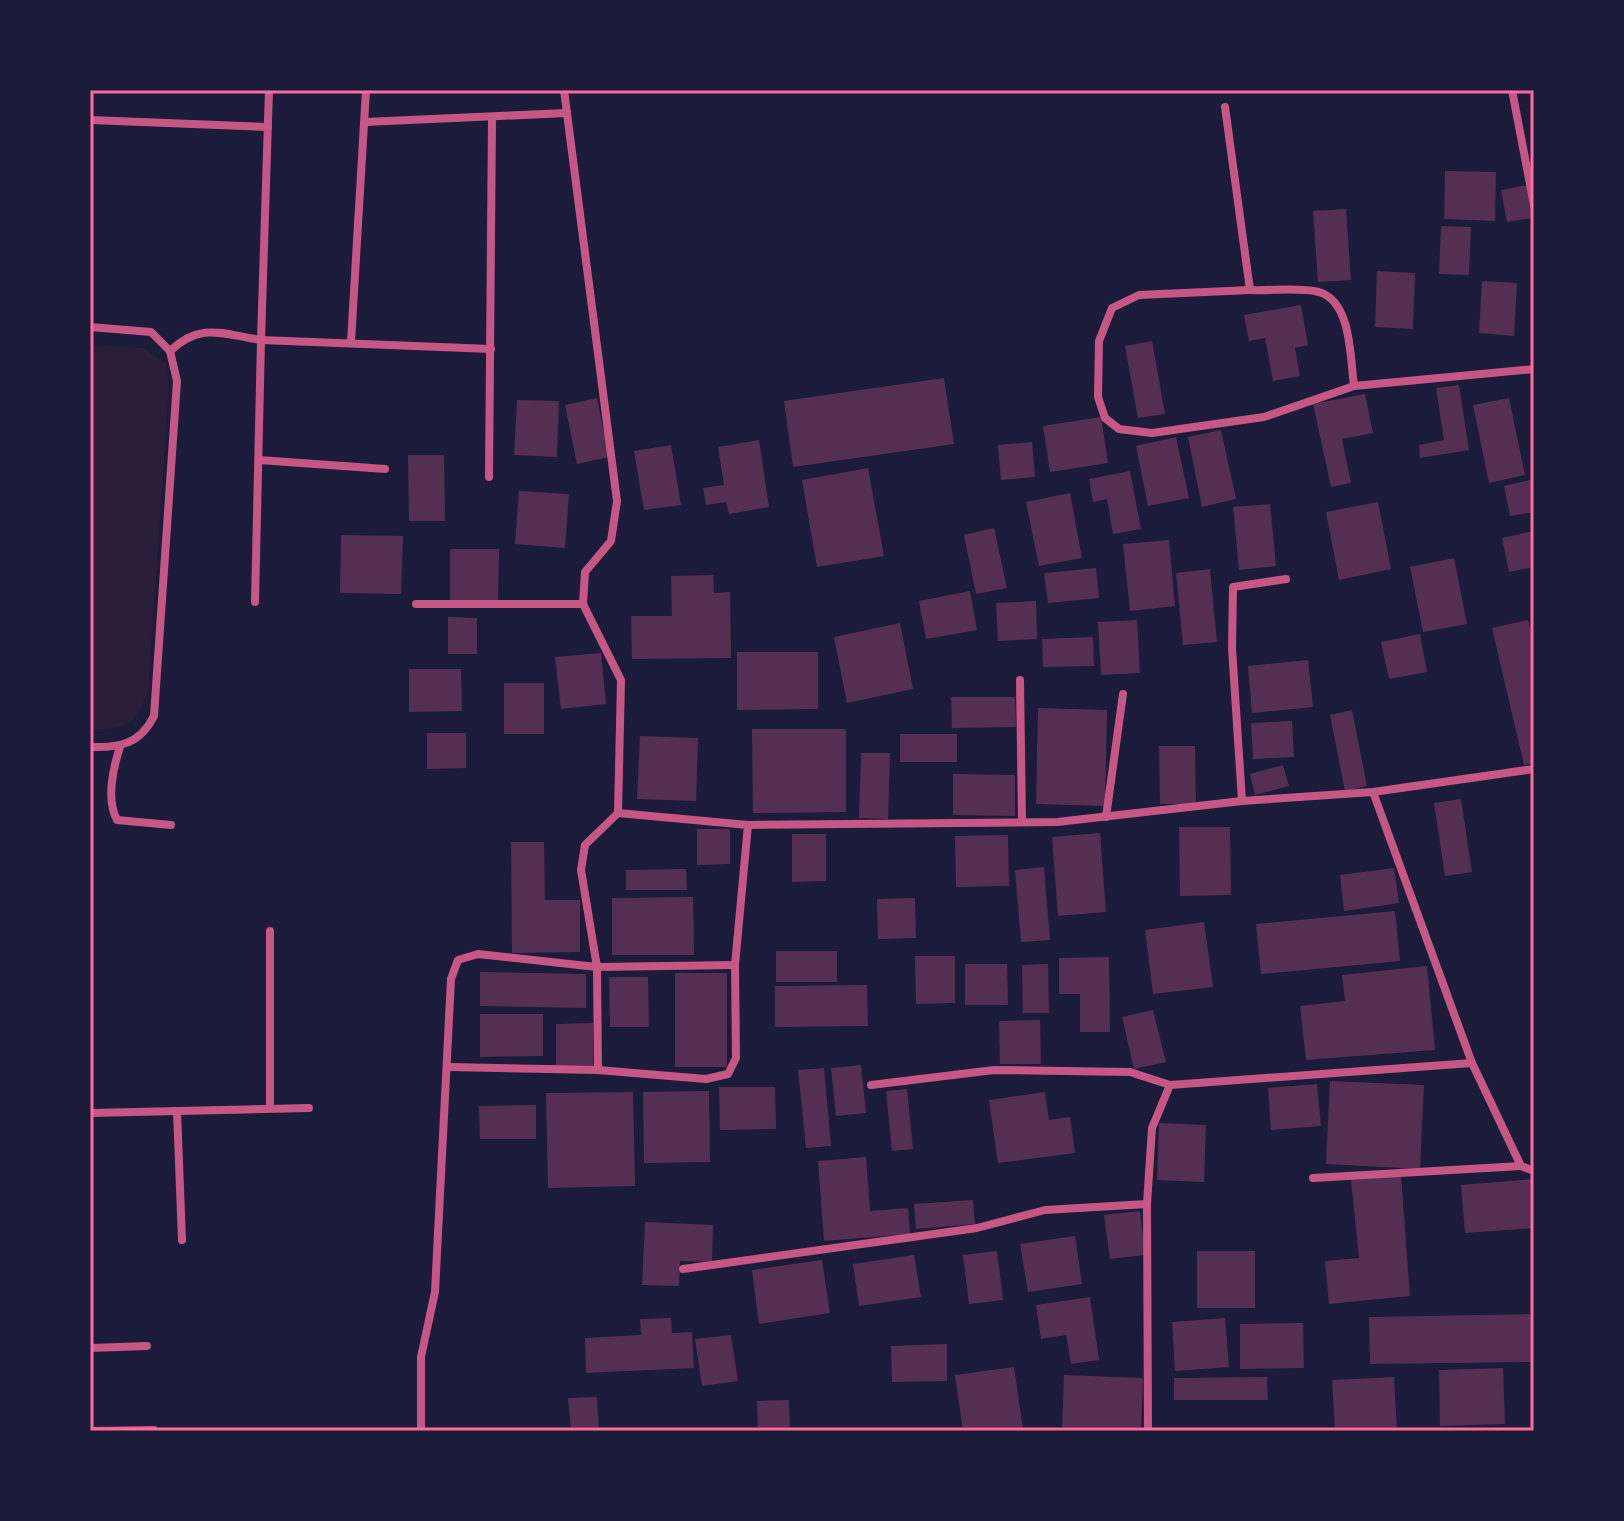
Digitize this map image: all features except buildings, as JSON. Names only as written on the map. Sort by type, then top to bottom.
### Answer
[{"type":"street","points":[[255,602],[269,90]]},
{"type":"street","points":[[351,342],[366,90]]},
{"type":"street","points":[[564,90],[617,501],[611,541],[585,572],[583,604],[621,680],[618,813],[585,845],[581,870],[597,967],[598,1070]]},
{"type":"street","points":[[1512,90],[1534,205]]},
{"type":"street","points":[[1225,107],[1250,290]]},
{"type":"street","points":[[365,122],[492,119],[567,113]]},
{"type":"street","points":[[489,477],[492,119]]},
{"type":"street","points":[[90,120],[268,127]]},
{"type":"street","points":[[1354,386],[1343,315],[1334,302],[1319,292],[1250,290],[1139,295],[1112,308],[1099,341],[1098,397],[1105,418],[1119,429],[1152,433],[1264,417],[1354,386],[1534,369]]},
{"type":"street","points":[[90,327],[151,332],[170,351],[177,381],[154,716],[147,730],[135,741],[120,747],[90,747]]},
{"type":"street","points":[[170,351],[185,336],[203,331],[261,340],[491,349]]},
{"type":"street","points":[[259,460],[385,469]]},
{"type":"street","points":[[1242,801],[1232,648],[1233,587],[1286,579]]},
{"type":"street","points":[[416,604],[583,604]]},
{"type":"street","points":[[1020,680],[1022,821]]},
{"type":"street","points":[[1106,817],[1123,694]]},
{"type":"street","points":[[120,747],[114,763],[112,805],[117,820],[171,825]]},
{"type":"street","points":[[618,813],[748,825],[1106,817],[1242,801],[1373,792],[1534,769]]},
{"type":"street","points":[[1373,792],[1472,1063],[1521,1166]]},
{"type":"street","points":[[449,1067],[598,1070],[706,1079],[728,1074],[736,1058],[735,965],[748,825]]},
{"type":"street","points":[[270,931],[270,1108]]},
{"type":"street","points":[[421,1431],[421,1357],[435,1292],[449,1067],[451,979],[458,960],[478,954],[597,967],[735,965]]},
{"type":"street","points":[[871,1085],[994,1070],[1130,1072],[1170,1085],[1472,1063]]},
{"type":"street","points":[[1148,1431],[1147,1204],[1152,1128],[1170,1085]]},
{"type":"street","points":[[90,1113],[309,1108]]},
{"type":"street","points":[[177,1111],[182,1240]]},
{"type":"street","points":[[1313,1178],[1521,1166],[1534,1171]]},
{"type":"street","points":[[683,1269],[977,1228],[1045,1210],[1147,1204]]},
{"type":"street","points":[[90,1348],[147,1346]]},
{"type":"street","points":[[90,1431],[154,1430]]},
{"type":"shaded area","points":[[90,345],[143,348],[167,364],[169,386],[148,692],[128,724],[103,729],[90,729]]}]
